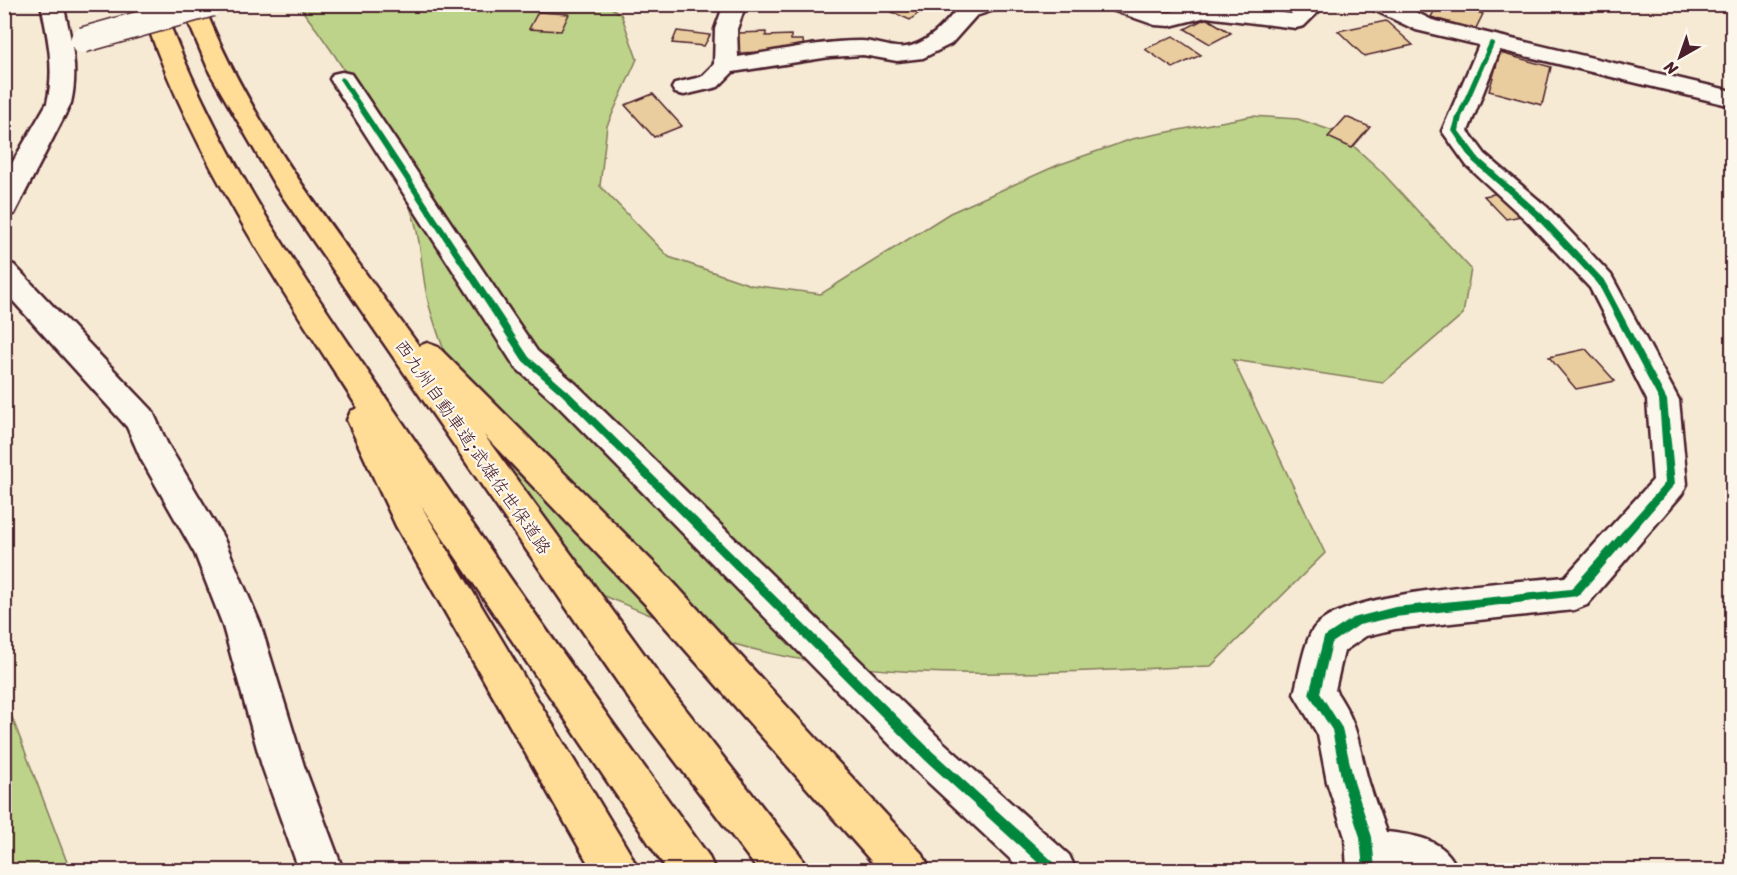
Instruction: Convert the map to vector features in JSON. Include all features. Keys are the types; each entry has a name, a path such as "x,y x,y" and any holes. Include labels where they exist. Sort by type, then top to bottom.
{"highway":[{"path":"151,4 161,38 191,110 240,197 312,312 443,511 693,870"},
{"name":"西九州自動車道;武雄佐世保道路","path":"192,4 200,28 235,95 285,181 494,480 654,702 784,870"},
{"path":"361,287 659,593 908,870"},
{"path":"312,312 408,515 616,870"}],"street":[{"path":"4,207 64,87 72,43 52,4"},
{"path":"72,43 211,4"},
{"path":"726,66 726,29 735,4"},
{"path":"1116,4 1155,18 1170,19 1206,10 1296,21 1316,4"},
{"path":"1380,4 1424,25 1732,98"},
{"path":"684,88 709,82 726,66 830,50 863,48 897,54 915,53 943,39 968,11 988,5"},
{"path":"1435,870 1416,857 1368,861 1366,837 1348,782 1337,728 1314,693 1328,640 1357,621 1395,612 1574,593 1670,484 1663,400 1602,282 1538,215 1476,160 1455,131 1492,42"},
{"path":"342,79 526,359 565,393 929,756 1054,870"},
{"path":"4,272 141,419 153,449 210,548 242,623 284,766 321,870"}],"green space":[{"path":"605,4 621,14 637,59 607,126 600,186 669,257 751,285 821,294 950,213 1058,165 1132,139 1252,116 1298,119 1339,133 1380,170 1471,269 1463,314 1383,383 1233,360 1325,553 1211,666 1029,673 906,671 845,666 785,656 727,642 682,627 549,572 484,444 442,346 428,301 414,219 392,162 350,80 298,5"},
{"path":"4,696 70,870 5,870"}],"building":[{"path":"669,4 720,4 717,11"},
{"path":"884,4 929,5 910,20 892,12 896,9"},
{"path":"1438,4 1452,4 1483,14 1475,30 1431,17"},
{"path":"538,12 569,14 561,31 529,29"},
{"path":"1206,18 1231,33 1210,44 1185,29"},
{"path":"1386,21 1413,45 1364,56 1338,31"},
{"path":"677,31 710,35 704,46 672,43"},
{"path":"766,32 766,36 791,35 791,40 803,40 804,50 738,53 738,33"},
{"path":"1173,36 1201,55 1173,68 1145,49"},
{"path":"1500,53 1551,67 1542,105 1489,91"},
{"path":"653,94 682,126 654,137 625,105"},
{"path":"1346,117 1370,127 1352,148 1328,137"},
{"path":"1504,192 1526,215 1506,219 1484,196"},
{"path":"1586,349 1615,381 1576,389 1549,357"}],"cycle path":[{"path":"1369,870 1366,837 1348,782 1337,728 1314,694 1328,640 1357,621 1395,612 1574,593 1670,484 1663,400 1601,282 1538,215 1476,160 1455,131 1492,42"},
{"path":"342,79 526,359 565,393 929,756 1054,870"}]}
